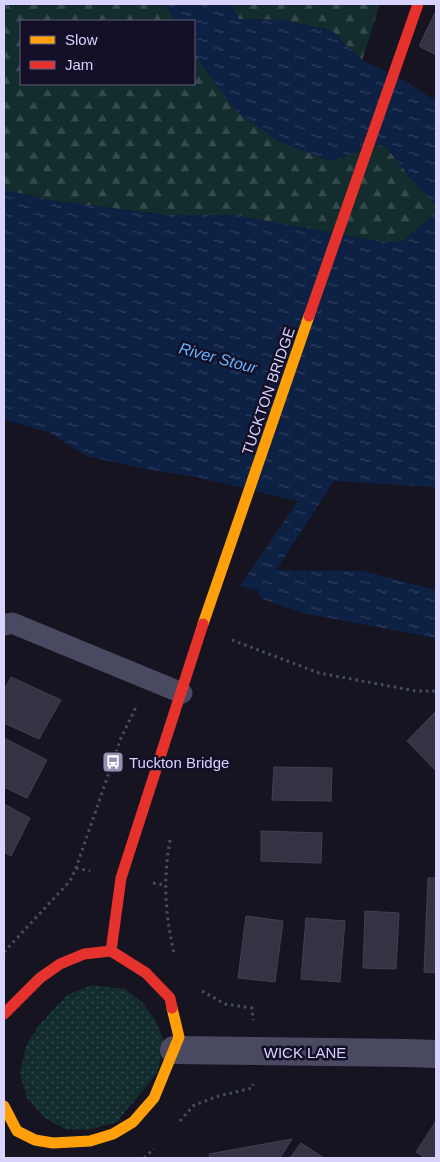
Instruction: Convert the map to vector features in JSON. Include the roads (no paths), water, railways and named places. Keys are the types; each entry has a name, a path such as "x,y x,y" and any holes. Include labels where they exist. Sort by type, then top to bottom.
{"main road":[{"name":"TUCKTON BRIDGE","path":"111,951 120,878 182,693 190,663 418,4"},
{"path":"4,1014 45,973 67,960 83,954 111,951 146,973 170,998 180,1037 154,1098 133,1122 88,1146 35,1140 17,1130 4,1106"}],"street":[{"name":"WICK LANE","path":"174,1050 436,1054"}],"lane":[{"path":"8,624 182,693"}],"water":[{"path":"166,4 230,4 239,19 283,20 331,30 362,60 405,81 436,101 436,206 384,144 330,161 278,141 237,112 195,54 195,20 174,20"},
{"name":"River Stour","path":"4,190 55,201 167,215 233,215 385,242 402,242 436,212 436,487 334,481 276,570 363,571 436,590 436,638 302,613 260,598 258,590 240,586 298,501 196,477 146,469 87,456 48,432 4,420"}],"place":[{"name":"Tuckton Bridge","path":"113,762"}]}
